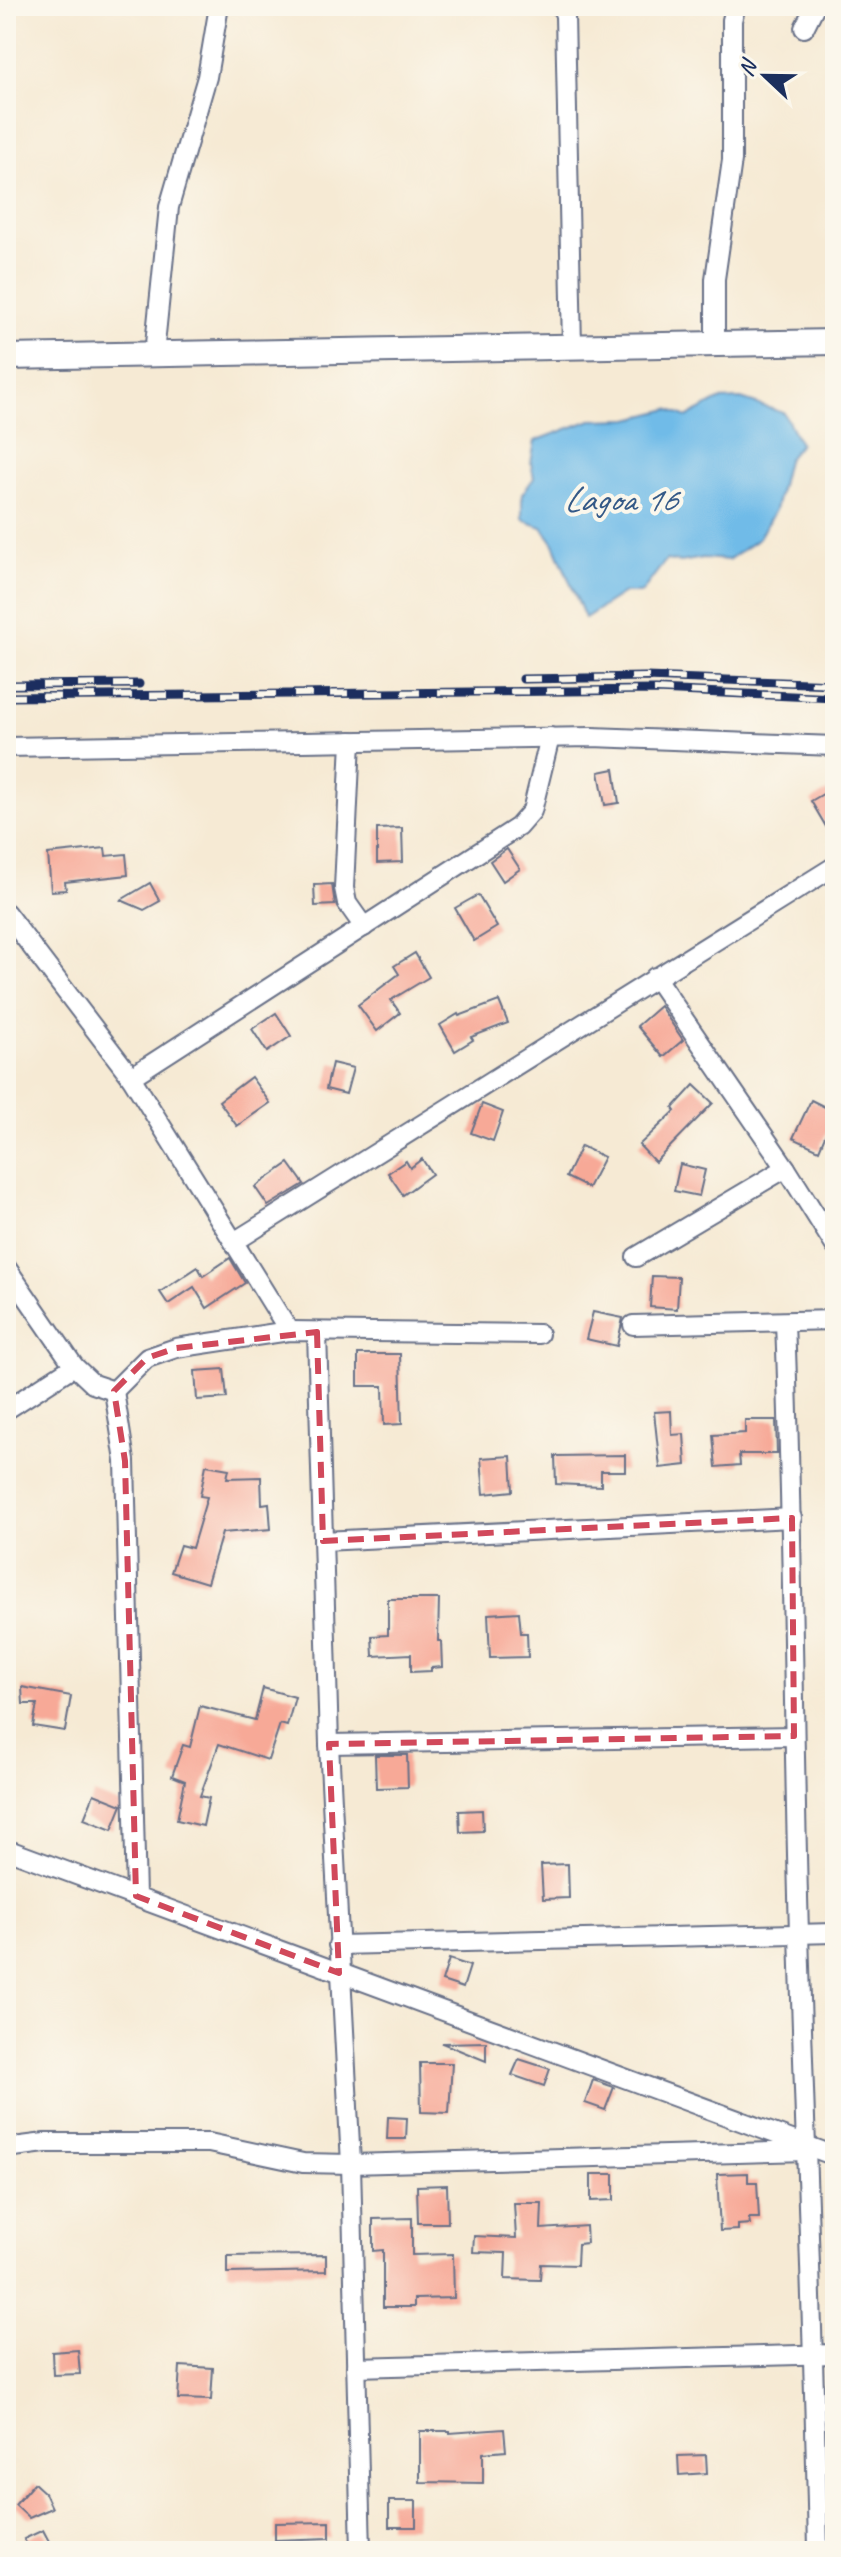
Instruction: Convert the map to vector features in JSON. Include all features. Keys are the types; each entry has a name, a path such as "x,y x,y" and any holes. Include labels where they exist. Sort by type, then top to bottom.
{"street":[{"path":"154,354 169,207 207,77 219,6"},
{"path":"561,6 565,15 572,347"},
{"path":"715,344 715,279 732,160 732,20 736,6"},
{"path":"804,28 815,6"},
{"path":"6,357 835,342"},
{"path":"131,1077 518,827 532,811 550,737"},
{"path":"6,747 550,737 835,746"},
{"path":"351,741 344,888 347,903 364,927"},
{"path":"234,1242 655,977 833,872"},
{"path":"6,913 131,1077 289,1331"},
{"path":"655,977 786,1168 835,1246"},
{"path":"636,1257 786,1168"},
{"path":"6,1267 74,1366 93,1384 114,1391"},
{"path":"633,1325 835,1320"},
{"path":"785,1322 792,1518 799,1933 815,2355 818,2551"},
{"path":"114,1391 147,1358 176,1348 289,1331 539,1334"},
{"path":"317,1332 329,1744 351,2164 361,2551"},
{"path":"6,1410 74,1366"},
{"path":"114,1391 125,1461 136,1896"},
{"path":"323,1541 792,1518"},
{"path":"329,1744 794,1736"},
{"path":"6,1849 592,2065 807,2149 835,2156"},
{"path":"105,1885 133,1860"},
{"path":"338,1945 835,1933"},
{"path":"6,2148 45,2143 209,2143 303,2163 351,2164 807,2149"},
{"path":"356,2367 835,2354"}],"highlighted area":[{"path":"317,1332 323,1541 792,1518 794,1736 329,1744 339,1973 136,1896 125,1461 114,1391 147,1358 176,1348"}],"water":[{"name":"Lagoa 16","path":"741,399 784,413 800,444 787,460 775,510 758,539 728,560 666,560 641,593 624,593 585,618 554,544 542,527 522,520 522,494 534,478 531,463 535,441 591,420 630,419 669,409 687,417 719,400"}],"building":[{"path":"614,769 619,803 605,805 599,772"},
{"path":"835,787 835,842 811,801"},
{"path":"402,828 403,862 377,863 377,829"},
{"path":"105,848 106,856 126,854 128,875 65,882 66,890 51,891 48,854"},
{"path":"507,849 520,869 503,881 490,861"},
{"path":"150,883 160,901 144,910 121,900"},
{"path":"332,884 335,905 315,906 314,885"},
{"path":"478,895 497,927 474,941 455,908"},
{"path":"415,953 429,977 391,1000 400,1013 377,1031 358,1005 399,974 394,966"},
{"path":"499,1001 508,1023 471,1037 473,1040 455,1051 440,1025 458,1014"},
{"path":"660,1006 683,1040 663,1057 637,1026"},
{"path":"276,1013 291,1036 267,1052 252,1029"},
{"path":"332,1063 353,1068 346,1094 326,1089"},
{"path":"251,1077 270,1103 237,1126 219,1101"},
{"path":"694,1085 713,1103 655,1162 639,1145 675,1111 673,1108"},
{"path":"811,1100 835,1112 819,1150 793,1138"},
{"path":"482,1104 503,1112 493,1141 471,1133"},
{"path":"581,1146 604,1157 588,1188 566,1177"},
{"path":"422,1159 432,1174 403,1195 388,1173 406,1161 410,1168"},
{"path":"289,1163 304,1184 268,1206 255,1187"},
{"path":"680,1164 705,1170 699,1196 674,1191"},
{"path":"230,1258 245,1283 207,1308 194,1287 168,1304 160,1292 198,1267 203,1276"},
{"path":"652,1276 679,1277 677,1309 650,1307"},
{"path":"593,1312 623,1318 617,1346 586,1339"},
{"path":"358,1354 400,1354 402,1424 384,1425 383,1386 358,1386"},
{"path":"224,1369 227,1398 197,1400 195,1371"},
{"path":"671,1411 672,1435 684,1434 686,1465 660,1468 654,1412"},
{"path":"745,1420 776,1420 777,1454 739,1454 740,1465 716,1467 713,1435 745,1433"},
{"path":"625,1455 625,1471 601,1471 601,1486 556,1484 555,1456"},
{"path":"511,1456 513,1491 484,1494 481,1458"},
{"path":"206,1465 229,1469 227,1478 261,1477 262,1504 269,1503 271,1529 222,1533 207,1583 171,1572 180,1545 192,1548 207,1497 200,1496"},
{"path":"388,1599 439,1599 438,1641 441,1641 442,1667 411,1672 411,1654 373,1656 372,1636 388,1635"},
{"path":"519,1612 521,1633 527,1633 528,1657 490,1658 488,1614"},
{"path":"22,1687 71,1696 65,1731 33,1726 37,1704 23,1704"},
{"path":"263,1688 295,1697 287,1726 280,1724 268,1760 219,1744 200,1796 209,1798 203,1826 177,1820 185,1781 172,1776 183,1745 190,1747 200,1706 255,1720"},
{"path":"375,1755 407,1755 408,1787 376,1788"},
{"path":"94,1794 122,1805 112,1830 84,1819"},
{"path":"482,1810 483,1831 460,1832 459,1811"},
{"path":"568,1864 569,1898 543,1899 541,1865"},
{"path":"449,1959 470,1966 463,1988 442,1981"},
{"path":"486,2042 486,2061 442,2043 443,2043"},
{"path":"519,2059 550,2069 544,2086 512,2075"},
{"path":"420,2063 452,2063 449,2113 421,2112"},
{"path":"593,2080 614,2087 605,2110 585,2103"},
{"path":"388,2117 407,2118 406,2139 387,2139"},
{"path":"748,2173 748,2182 757,2182 759,2218 749,2218 750,2224 738,2225 738,2230 720,2231 717,2174"},
{"path":"591,2174 614,2174 614,2200 591,2201"},
{"path":"447,2185 448,2223 418,2223 417,2186"},
{"path":"514,2203 542,2203 541,2229 586,2226 587,2243 578,2244 577,2265 541,2264 540,2280 505,2279 506,2253 473,2252 474,2236 516,2238"},
{"path":"412,2218 412,2255 453,2254 454,2298 414,2299 414,2307 383,2307 383,2250 373,2251 373,2219"},
{"path":"326,2255 326,2271 227,2273 227,2256"},
{"path":"78,2350 80,2374 53,2375 52,2352"},
{"path":"180,2366 213,2368 211,2400 178,2399"},
{"path":"504,2429 506,2451 483,2453 483,2483 420,2482 420,2431 450,2433"},
{"path":"706,2455 707,2473 679,2475 678,2456"},
{"path":"34,2483 45,2493 52,2508 29,2518 15,2505"},
{"path":"389,2501 416,2501 416,2527 389,2527"},
{"path":"330,2522 330,2538 275,2540 275,2523"},
{"path":"43,2530 54,2551 30,2551 24,2539"}],"railway":[{"path":"523,679 646,677 835,684"},
{"path":"6,685 139,684"},
{"path":"6,697 656,690 835,698"}]}
